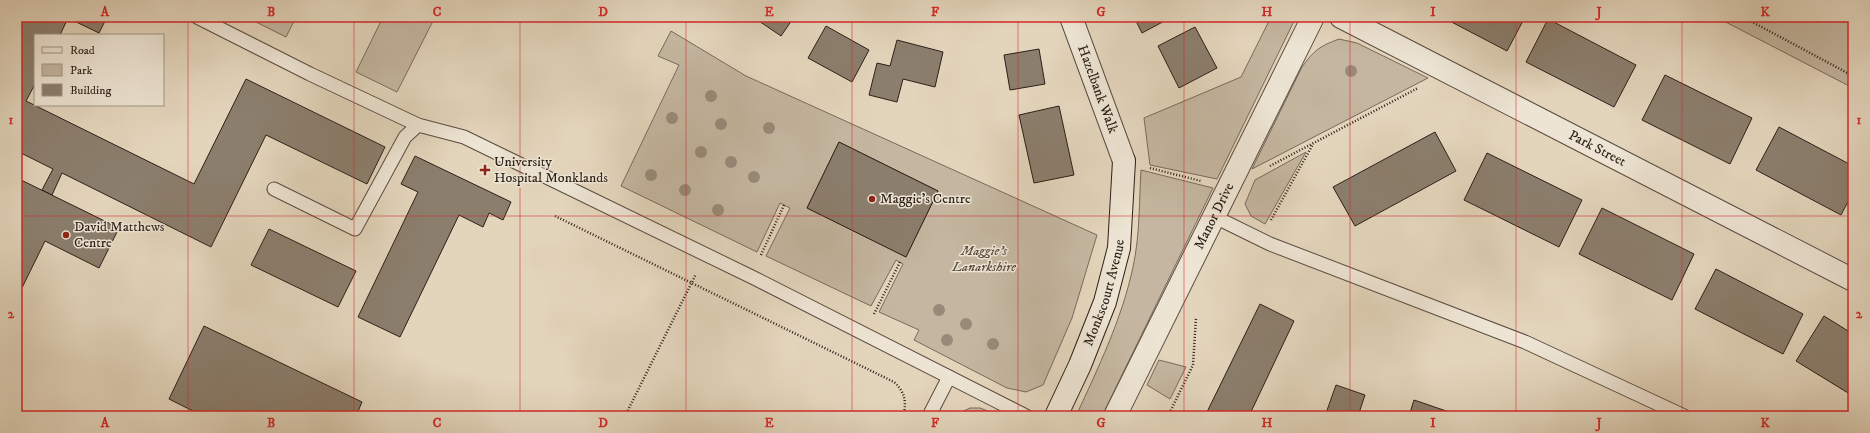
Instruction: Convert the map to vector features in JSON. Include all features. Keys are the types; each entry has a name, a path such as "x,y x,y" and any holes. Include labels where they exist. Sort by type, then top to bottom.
{"street":[{"name":"Hazelbank Walk","path":"1071,17 1124,161"},
{"name":"Manor Drive","path":"1115,416 1313,17"},
{"name":"Park Street","path":"1341,17 1853,280"},
{"name":"Monkscourt Avenue","path":"1056,416 1080,365 1105,302 1119,248 1124,161"}],"lane":[{"path":"197,17 310,74 418,125 464,137 705,255 1026,416"},
{"path":"274,189 355,228 405,137 418,125"},
{"path":"1213,216 1261,239 1525,342 1684,416"},
{"path":"929,416 949,377"}],"path":[{"path":"1743,17 1853,76"},
{"path":"1267,168 1449,72"},
{"path":"1261,239 1313,143"},
{"path":"1124,161 1227,188"},
{"path":"759,258 784,205"},
{"path":"555,216 894,382 900,387 905,399 903,416"},
{"path":"624,416 705,255"},
{"path":"874,315 900,262"},
{"path":"1168,416 1193,365 1196,315"}],"green space":[{"path":"246,17 296,17 286,37"},
{"path":"383,17 435,17 397,92 356,72"},
{"path":"1271,17 1296,17 1217,179 1150,165 1144,118 1241,77"},
{"path":"1716,17 1853,17 1853,88"},
{"name":"Maggie's Lanarkshire","path":"671,31 746,76 1097,235 1072,318 1043,385 1026,392 1007,388 914,340 919,330 879,312 903,264 896,260 871,306 766,256 790,208 780,203 757,252 621,186 679,65 658,56","holes":["839,142 938,191 906,257 807,208"]},
{"path":"1339,39 1357,43 1428,78 1252,169 1302,67 1310,56 1318,49"},
{"path":"1306,152 1265,224 1251,216 1245,204 1255,180"},
{"path":"1141,170 1213,188 1102,416 1076,416 1109,343 1123,305 1133,267 1137,243"},
{"path":"1159,360 1186,367 1170,399 1147,385"},
{"path":"970,408 980,408 993,413 992,416 953,416"}],"building":[{"path":"17,17 107,17 99,33 68,18 60,34 34,34 34,86 26,101 194,184 246,79 385,147 367,184 266,135 211,247 62,173 52,195 42,190 53,169 17,151"},
{"path":"753,17 794,17 781,36"},
{"path":"1134,17 1172,17 1142,33"},
{"path":"1442,17 1525,17 1507,51"},
{"path":"1548,19 1636,65 1614,107 1526,62"},
{"path":"826,26 869,50 852,82 808,58"},
{"path":"1195,27 1217,68 1179,88 1158,46"},
{"path":"897,40 943,52 935,87 903,79 897,102 869,95 877,63 890,66"},
{"path":"1039,49 1045,84 1010,90 1004,55"},
{"path":"1665,75 1752,118 1730,164 1642,120"},
{"path":"1059,106 1074,175 1034,183 1019,115"},
{"path":"1779,127 1853,166 1853,192 1841,215 1756,170"},
{"path":"1435,132 1456,171 1355,226 1333,187"},
{"name":"Maggie's Centre","path":"839,142 938,191 906,257 807,208"},
{"path":"1487,153 1582,200 1559,247 1464,200"},
{"path":"415,156 511,202 503,220 489,213 483,227 459,215 400,337 358,317 418,192 401,184"},
{"name":"David Matthews Centre","path":"17,178 119,228 99,268 45,241 17,298"},
{"path":"1602,208 1694,254 1672,300 1579,254"},
{"path":"269,229 356,271 338,307 251,265"},
{"path":"1716,269 1803,314 1783,354 1695,309"},
{"path":"1260,304 1294,321 1249,416 1205,416"},
{"path":"1824,316 1853,334 1853,396 1796,361"},
{"path":"204,326 362,402 356,416 203,416 169,399"},
{"path":"1336,385 1365,395 1358,416 1325,416"},
{"path":"1414,400 1461,416 1409,416"}],"place":[{"name":"University Hospital Monklands","path":"485,170"},
{"name":"Maggie's Centre","path":"872,199"},
{"name":"David Matthews Centre","path":"66,235"}]}
